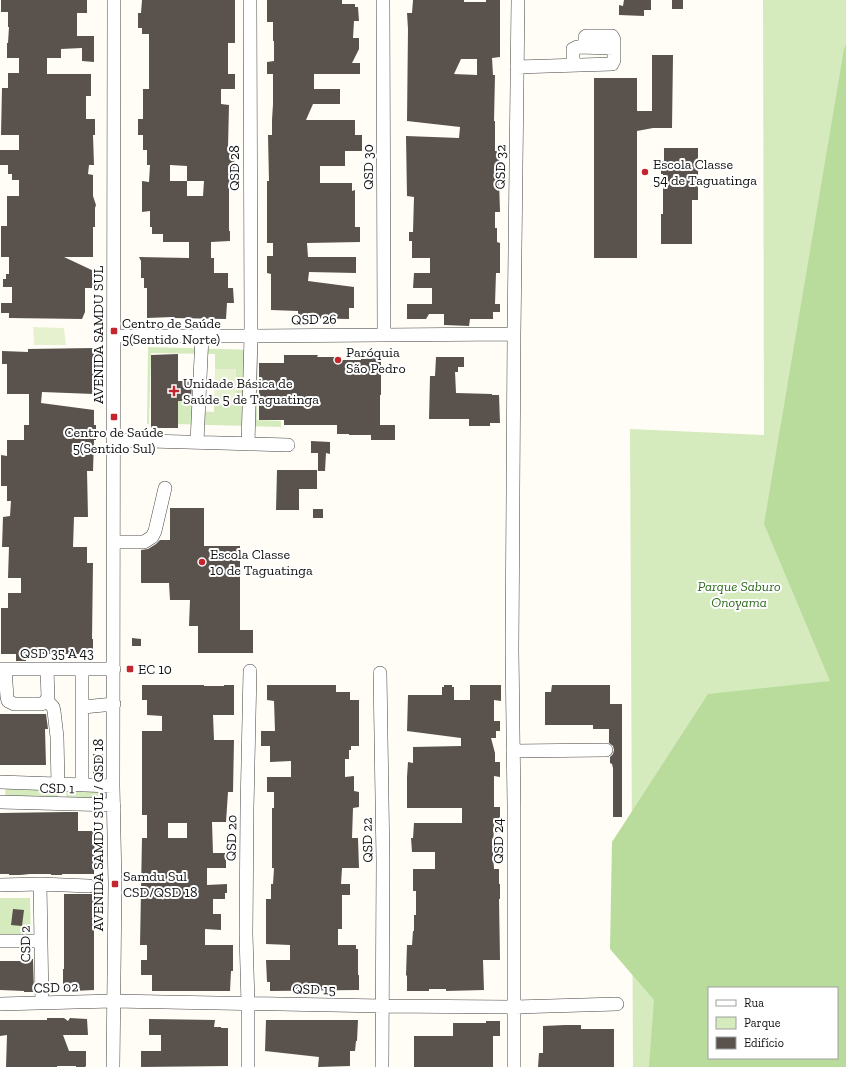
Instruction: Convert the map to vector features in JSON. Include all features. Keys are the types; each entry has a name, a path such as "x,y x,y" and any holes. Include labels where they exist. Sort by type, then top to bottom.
{"street":[{"name":"AVENIDA SAMDU SUL","path":"114,0 114,669"},
{"name":"QSD 28","path":"248,444 251,336 250,0"},
{"name":"QSD 30","path":"383,0 384,334"},
{"name":"QSD 32","path":"513,675 514,334 518,0"},
{"path":"517,67 612,64 614,60 614,48 577,47 573,49 574,65"},
{"name":"QSD 26","path":"114,336 514,334"},
{"path":"197,442 202,336"},
{"path":"114,440 288,445"},
{"path":"114,542 144,542 152,537 156,531 165,488"},
{"path":"3,669 7,697 11,703 41,704 48,698 47,669"},
{"name":"QSD 35 A 43","path":"3,669 114,669"},
{"name":"AVENIDA SAMDU SUL / QSD 18","path":"113,1067 115,884 113,786 114,669"},
{"name":"QSD 20","path":"248,1067 246,926 250,671"},
{"name":"QSD 22","path":"380,673 383,861 382,1067"},
{"name":"QSD 24","path":"513,675 514,1067"},
{"path":"82,677 82,784"},
{"path":"46,700 53,706 54,711 62,804"},
{"path":"83,706 114,704"},
{"path":"514,751 606,750"},
{"path":"0,782 113,786"},
{"name":"CSD 1","path":"0,802 114,805"},
{"path":"0,885 40,884 89,886"},
{"name":"CSD 2","path":"40,884 42,1003"},
{"path":"0,941 41,940"},
{"name":"QSD 15","path":"113,1001 514,1007 617,1004"},
{"name":"CSD 02","path":"0,1004 113,1001"}],"green space":[{"name":"Parque Saburo Onoyama","path":"763,0 846,0 846,1067 633,1067 630,429 764,435"},
{"path":"846,44 846,1067 649,1067 654,1000 610,949 612,842 708,694 830,681 764,524"},
{"path":"33,327 64,328 66,345 34,345"},
{"path":"148,347 258,350 257,420 281,421 281,427 175,424 176,397 194,398 194,411 214,412 214,405 235,405 236,369 215,369 215,354 151,353 149,424 147,424"},
{"path":"215,369 236,369 235,405 214,405"},
{"path":"8,788 55,789 58,795 57,798 6,797 5,792"},
{"path":"67,791 107,792 107,799 67,798"},
{"path":"0,898 30,898 31,939 0,940"}],"building":[{"path":"1,0 87,0 87,13 77,13 77,36 94,36 94,62 82,61 82,48 61,49 61,58 47,58 47,74 91,74 91,96 86,96 86,119 95,119 95,135 93,135 94,165 89,165 88,174 93,175 93,196 96,205 95,227 93,227 93,257 64,257 96,272 96,288 85,288 85,312 82,319 9,318 9,313 1,313 1,303 12,303 12,287 3,287 3,279 6,279 6,274 9,274 9,257 1,257 1,226 7,226 7,196 19,196 19,180 12,180 12,174 8,174 8,165 0,165 0,150 19,150 19,135 1,135 2,88 8,88 8,73 19,73 19,58 7,58 9,27 8,12 1,12"},
{"path":"142,0 235,0 235,43 228,43 228,74 235,74 235,89 221,89 221,104 229,105 228,148 234,151 235,181 229,181 230,241 211,242 211,258 214,258 214,273 228,273 228,288 233,288 234,303 227,303 226,319 173,317 147,318 147,288 144,288 144,278 141,278 141,261 139,257 189,258 189,242 163,242 163,234 152,234 152,227 150,227 150,211 142,212 142,181 149,182 150,165 147,165 147,150 143,150 143,135 138,135 138,119 143,119 143,89 149,89 149,34 142,34 142,28 138,28 138,13 141,13","holes":["170,165 187,166 187,181 170,181","187,181 204,181 203,196 187,196"]},
{"path":"267,0 342,0 342,4 355,4 355,7 358,7 359,21 354,21 353,38 359,38 359,49 352,63 360,63 360,74 314,74 314,89 340,89 340,104 313,104 306,120 355,120 355,135 362,135 362,151 345,151 345,166 320,166 320,183 352,183 352,191 355,190 355,227 360,227 360,242 307,243 308,257 356,257 356,273 309,272 308,281 354,287 354,308 349,308 349,319 298,318 298,311 271,310 271,274 267,273 267,256 273,256 273,243 267,243 267,181 269,181 268,135 272,135 273,74 267,74 267,62 274,61 274,41 273,22 267,22"},
{"path":"413,0 464,0 464,2 486,2 486,0 500,0 500,57 492,58 493,75 495,75 495,151 500,151 499,166 501,166 499,181 500,212 495,212 497,242 500,243 500,273 496,273 495,304 500,304 500,312 493,312 493,319 470,319 469,326 444,325 444,314 429,314 426,319 407,319 407,304 432,304 432,288 413,288 414,273 430,273 430,258 412,258 412,241 409,241 409,232 413,232 414,197 407,196 406,136 459,138 460,127 407,121 407,13 412,13","holes":["461,59 477,59 477,75 454,74"]},
{"path":"624,0 651,0 651,10 644,10 644,16 619,15 619,5 623,6"},
{"path":"672,0 683,0 683,9 672,9"},
{"path":"652,55 673,55 672,128 653,128 637,131 637,258 594,258 594,78 637,78 637,111 652,111"},
{"path":"664,148 698,148 698,200 692,200 692,244 661,244 663,174 661,174 661,161 664,161"},
{"path":"94,348 94,394 42,392 41,403 94,410 96,440 94,440 93,471 87,471 88,517 74,517 73,547 87,547 87,563 93,563 93,654 26,654 26,661 16,661 16,654 1,654 1,608 8,608 8,593 21,593 21,578 8,578 9,547 2,547 3,517 10,516 11,501 7,501 7,486 1,486 1,455 7,456 7,440 24,440 24,425 29,425 29,394 7,394 7,364 2,364 2,351 28,352 28,349"},
{"name":"Unidade Básica de Saúde 5 de Taguatinga","path":"178,354 178,381 192,381 191,401 178,401 178,428 151,428 151,355"},
{"path":"284,355 318,355 317,357 337,357 337,360 380,358 380,425 395,425 395,440 371,440 371,435 337,434 337,425 284,425 284,420 259,420 259,363 284,363"},
{"path":"436,357 464,357 464,367 458,367 458,372 455,372 456,393 499,395 500,423 490,423 490,426 469,426 469,419 429,419 430,376 435,376"},
{"path":"311,441 330,442 330,454 326,453 325,471 318,471 318,453 311,453"},
{"path":"277,470 317,470 317,489 299,489 299,510 276,510"},
{"path":"170,508 204,508 204,546 240,546 240,630 253,630 253,653 198,653 198,626 189,626 190,600 170,600 169,583 141,583 141,550 148,549 160,540 170,540"},
{"path":"313,509 323,509 323,518 313,518"},
{"path":"132,638 141,639 141,646 132,646"},
{"path":"142,685 234,685 234,715 213,715 214,740 234,740 233,792 228,792 226,822 212,822 213,853 226,853 226,868 207,868 207,885 227,884 227,893 225,893 225,899 213,899 213,914 221,914 221,930 205,929 205,945 233,945 233,971 231,971 230,991 152,991 152,975 141,975 141,960 147,960 147,945 140,945 142,838 147,838 147,815 142,815 142,731 162,731 162,716 147,715 147,700 142,700","holes":["168,823 187,823 187,838 168,838"]},
{"path":"267,685 336,685 336,692 350,692 350,700 359,700 359,746 351,746 351,750 349,750 349,759 345,759 345,777 354,776 354,791 359,792 359,807 353,808 352,838 358,838 359,868 342,868 341,884 350,884 350,895 342,895 342,929 338,929 338,945 356,945 356,949 358,949 359,990 270,991 270,982 267,982 266,960 290,960 290,945 266,944 266,899 271,899 271,884 273,884 274,868 272,868 272,808 274,808 274,792 267,792 267,777 291,777 291,761 270,762 270,746 261,746 261,731 275,731 274,701 267,700"},
{"path":"444,685 452,685 452,687 454,687 454,700 470,700 470,685 501,685 501,701 494,700 494,721 500,721 500,731 496,731 496,738 491,738 495,753 495,762 500,762 500,777 494,776 494,807 500,807 500,823 494,822 493,853 494,869 499,869 500,884 500,960 483,960 484,990 446,991 446,989 429,989 429,991 407,991 407,945 412,945 414,915 416,915 416,891 413,891 413,869 435,869 435,852 412,852 411,838 413,838 414,823 462,823 462,808 407,808 408,762 413,763 413,747 461,746 461,738 407,731 408,695 442,695 442,687 444,687"},
{"path":"552,685 610,685 610,704 622,704 622,817 613,817 613,768 612,764 610,763 610,757 614,750 613,746 609,743 609,729 593,729 593,725 545,725 545,692 551,692"},
{"path":"0,714 46,714 48,729 45,729 46,765 0,765"},
{"path":"93,754 103,754 103,776 93,776"},
{"path":"78,812 78,831 95,831 94,874 0,874 0,813"},
{"path":"64,894 94,894 94,990 63,990"},
{"path":"13,909 24,910 22,926 11,925"},
{"path":"24,959 33,959 34,992 0,990 0,961 24,961"},
{"path":"47,1018 64,1018 68,1021 70,1018 87,1019 88,1035 63,1035 69,1051 86,1051 86,1066 6,1067 7,1035 0,1036 0,1020 47,1020"},
{"path":"149,1019 215,1020 214,1027 228,1028 228,1066 141,1067 141,1051 161,1051 161,1035 149,1035"},
{"path":"266,1020 358,1020 357,1041 355,1051 350,1051 350,1066 318,1067 319,1057 265,1051"},
{"path":"486,1021 500,1021 500,1036 493,1036 493,1067 414,1067 414,1036 453,1036 453,1023 486,1023"},
{"path":"581,1025 581,1029 614,1029 614,1067 538,1067 539,1053 543,1053 543,1026"}],"place":[{"name":"Escola Classe 54 de Taguatinga","path":"645,172"},
{"name":"Centro de Saúde 5(Sentido Norte)","path":"114,331"},
{"name":"Paróquia São Pedro","path":"338,360"},
{"name":"Unidade Básica de Saúde 5 de Taguatinga","path":"174,391"},
{"name":"Centro de Saúde 5(Sentido Sul)","path":"114,417"},
{"name":"Escola Classe 10 de Taguatinga","path":"202,562"},
{"name":"EC 10","path":"130,669"},
{"name":"Samdu Sul CSD/QSD 18","path":"115,884"}]}
